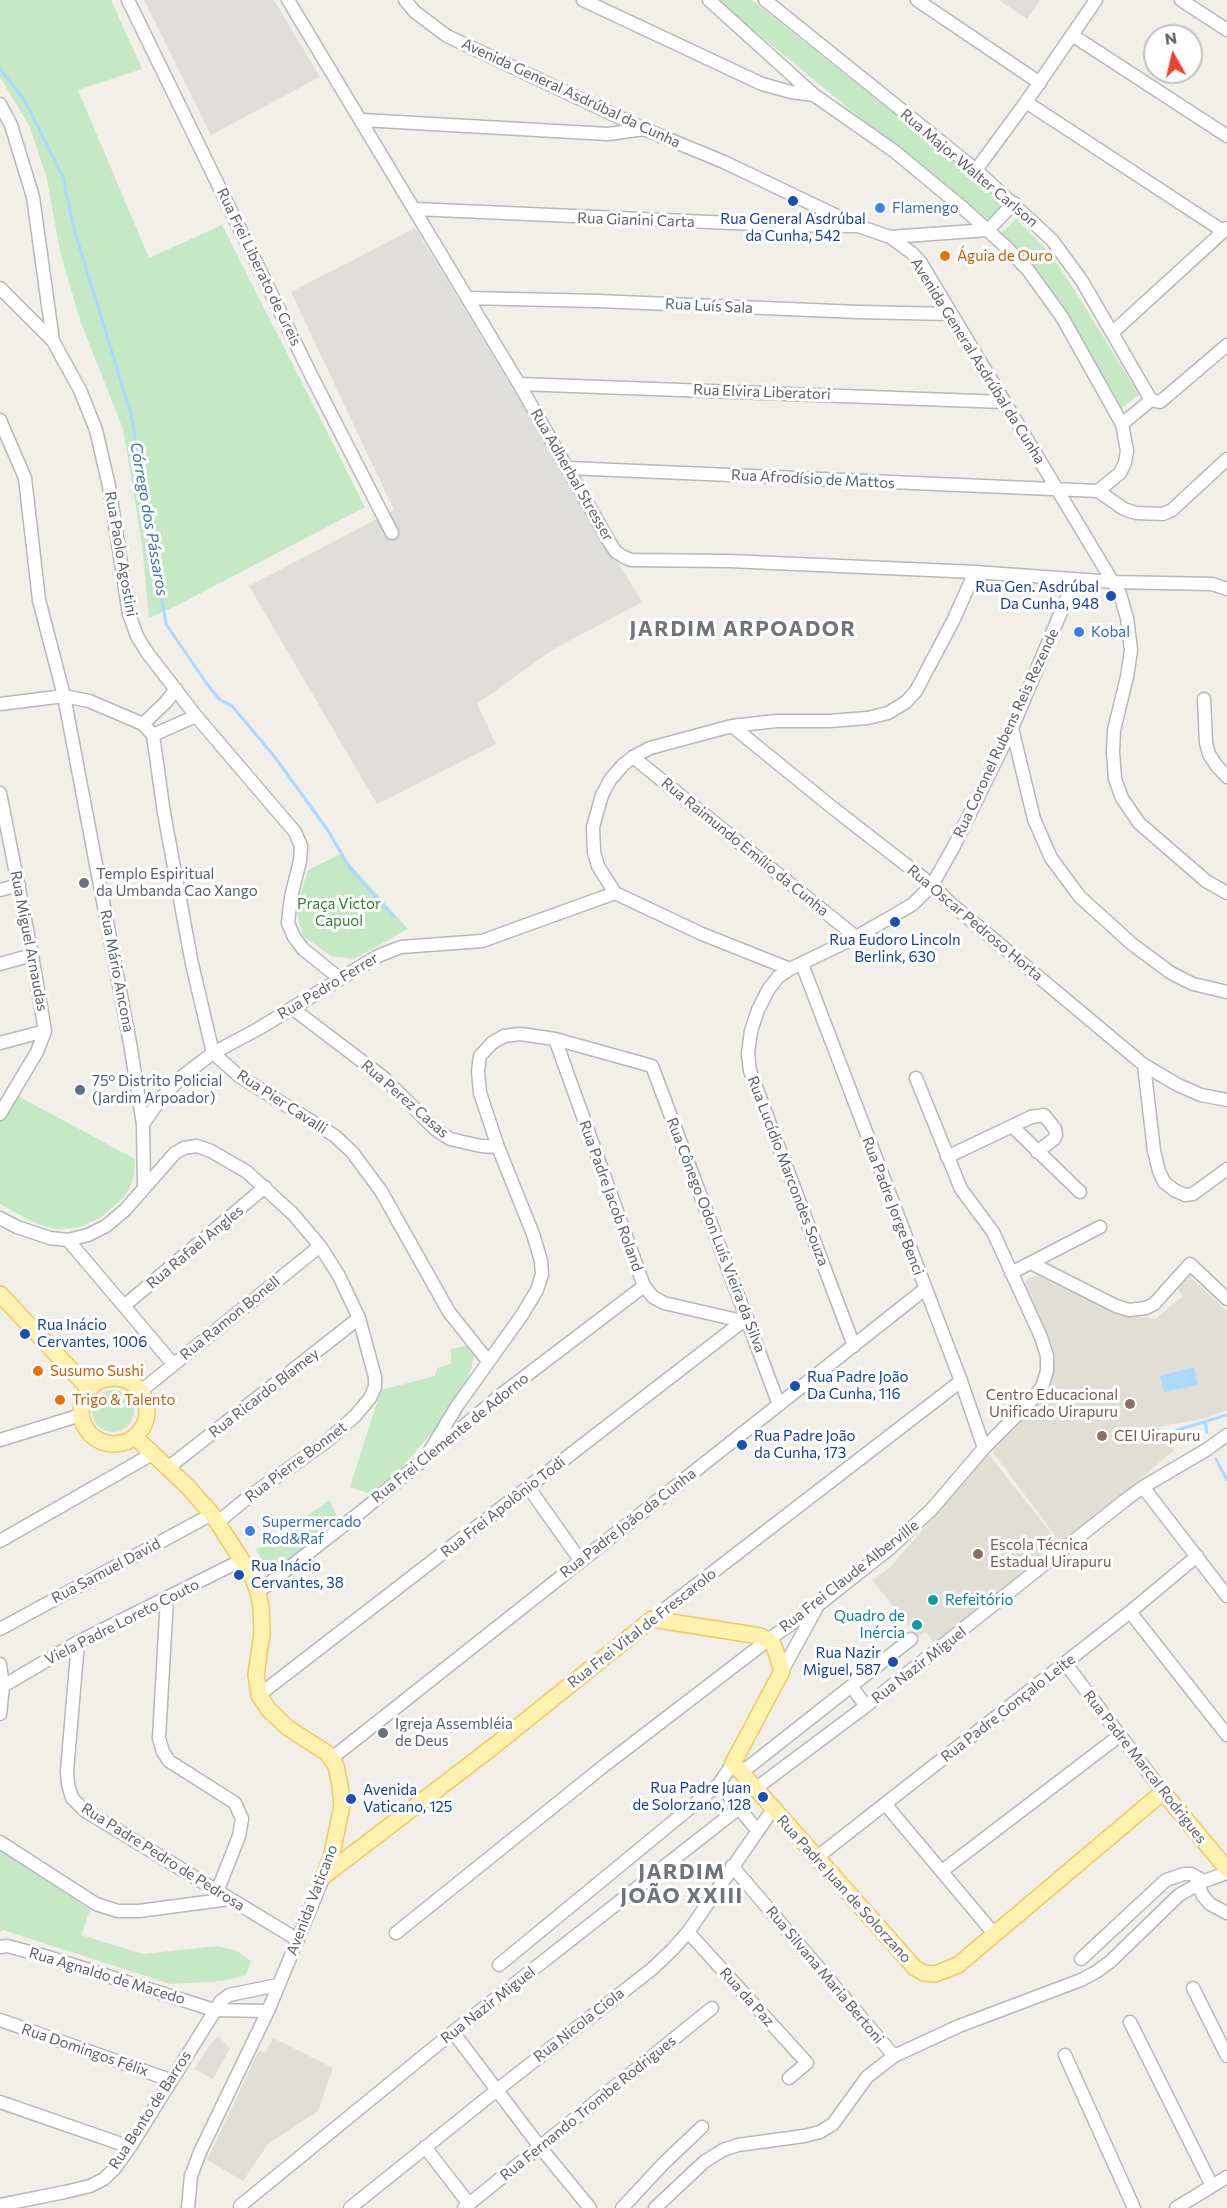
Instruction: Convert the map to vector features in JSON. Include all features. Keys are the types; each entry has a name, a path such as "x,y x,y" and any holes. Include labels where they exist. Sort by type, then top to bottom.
{"main road":[{"path":"0,1294 89,1389"},
{"path":"110,1378 122,1378 133,1383 141,1391 147,1410 142,1429 135,1437 113,1444 92,1435 85,1426 81,1406 89,1389 99,1382 110,1378"},
{"path":"135,1437 169,1467 215,1518 242,1560 258,1592 262,1633 256,1675 258,1695 269,1710 288,1728 332,1758"},
{"path":"652,1619 760,1636 768,1640 778,1654 782,1671 737,1768"},
{"name":"Rua Frei Vital de Frescarolo","path":"324,1876 494,1746 652,1619"},
{"name":"Avenida Vaticano","path":"324,1876 331,1858 342,1806 340,1785 332,1758"},
{"name":"Rua Padre Juan de Solorzano","path":"737,1768 915,1968 924,1973 934,1974 958,1965 1163,1792"},
{"name":"Rua Padre Marcal Rodrigues","path":"1163,1792 1227,1871"}],"street":[{"name":"Rua Frei Liberato de Greis","path":"128,0 312,377 392,533"},
{"name":"Rua Adherbal Stresser","path":"288,0 519,384 616,552 632,560 729,561 975,572 1114,582 1212,584"},
{"name":"Avenida General Asdrúbal da Cunha","path":"405,0 415,12 447,36 644,129 724,162 858,226 890,237 912,253 921,263 1120,594 1127,618 1131,650 1113,741 1115,779 1122,798 1139,823 1206,880 1227,893"},
{"path":"584,0 762,84 791,92 814,95"},
{"path":"709,0 814,95 894,151 988,230 1043,289 1067,325 1122,424 1127,451 1125,463 1120,472 1098,491"},
{"name":"Rua Major Walter Carlson","path":"765,0 976,170 1052,240 1113,332 1151,400"},
{"path":"917,0 1040,83"},
{"path":"976,170 1040,83 1096,0"},
{"path":"1181,0 1227,30"},
{"path":"1072,35 1227,136"},
{"path":"1026,102 1225,230 1113,332"},
{"name":"Rua Paolo Agostini","path":"0,104 11,125 33,197 53,341 80,390 96,430 109,486 129,614 137,636 196,716 295,832 301,846 300,861 291,897 288,923 303,949 339,978"},
{"path":"362,120 608,134 644,129"},
{"path":"890,237 988,230 1014,203"},
{"name":"Rua Gianini Carta","path":"415,209 777,225 858,226"},
{"path":"0,288 53,341"},
{"name":"Rua Luís Sala","path":"467,298 951,314"},
{"path":"1122,424 1151,400 1160,402 1227,345"},
{"name":"Rua Elvira Liberatori","path":"519,384 1004,402"},
{"name":"Rua Mário Ancona","path":"0,420 25,478 39,600 64,696 130,1043 143,1124 144,1188"},
{"path":"1058,490 1098,491 1124,509 1136,513 1163,514 1172,510 1227,459"},
{"name":"Rua Afrodísio de Mattos","path":"568,468 1058,490"},
{"path":"796,966 702,934 615,893 598,866 594,852 593,827 602,795 610,780 633,757 651,748 732,726 776,721 868,718 888,713 906,702 916,692 975,572"},
{"path":"1212,584 1227,577"},
{"name":"Rua Coronel Rubens Reis Rezende","path":"856,937 913,904 932,885 953,848 1012,728 1076,579"},
{"path":"1212,584 1227,589"},
{"path":"143,724 176,689"},
{"path":"0,704 64,696 90,701 143,724 153,735 164,813 190,952 213,1053"},
{"path":"1204,699 1206,743 1209,754 1227,777"},
{"path":"153,735 196,716"},
{"name":"Rua Oscar Pedroso Horta","path":"732,726 932,885 1144,1065 1201,1095 1227,1100"},
{"path":"1012,728 1034,819 1051,858 1080,897 1132,944 1171,973 1193,984 1227,992"},
{"name":"Rua Raimundo Emílio da Cunha","path":"633,757 856,937"},
{"name":"Rua Miguel Arnaudas","path":"0,793 45,1031 33,1062 0,1114"},
{"path":"0,890 19,885"},
{"name":"Rua Pedro Ferrer","path":"143,1124 162,1097 184,1075 213,1053 389,950 401,947 482,941 615,893"},
{"name":"Rua Lucídio Marcondes Souza","path":"854,1346 750,1071 748,1053 751,1031 758,1010 768,990 778,977 856,937"},
{"path":"0,964 32,955"},
{"name":"Rua Padre Jorge Benci","path":"796,966 925,1289 984,1448"},
{"name":"Rua Perez Casas","path":"292,1008 384,1078 435,1129 450,1139 473,1145 498,1147"},
{"path":"0,1043 45,1031"},
{"path":"428,1454 457,1406 522,1315 537,1290 542,1274 541,1261 533,1234 498,1147 480,1093 478,1071 480,1056 492,1043 504,1036 520,1034 555,1039"},
{"name":"Rua Cônego Odon Luís Vieira da Silva","path":"555,1039 652,1066 779,1405"},
{"name":"Rua Padre Jacob Roland","path":"555,1039 644,1286 664,1303 745,1319"},
{"name":"Rua Pier Cavalli","path":"213,1053 239,1076 335,1136 352,1152 381,1191 449,1312 488,1361"},
{"path":"1144,1065 1154,1151 1164,1182 1185,1195 1193,1194 1227,1169"},
{"name":"Rua Frei Claude Alberville","path":"396,1933 596,1773 768,1640 818,1605 910,1530 931,1510 984,1448 1030,1402 1041,1387 1047,1371 1047,1356 1041,1337 993,1232 961,1190 916,1078"},
{"path":"947,1157 1037,1115 1044,1115 1055,1129 1056,1135 1037,1152"},
{"path":"1012,1126 1080,1192"},
{"name":"Rua Pierre Bonnet","path":"144,1188 175,1153 184,1148 197,1146 211,1151 247,1172 294,1214 320,1246 339,1276 359,1318 375,1377 375,1387 370,1398 355,1416 327,1441 246,1499 215,1518"},
{"name":"Rua Rafael Angles","path":"124,1306 265,1187"},
{"path":"0,1218 17,1227 50,1238 68,1240 88,1235 106,1226 125,1210 144,1188"},
{"path":"1011,1273 1100,1227"},
{"path":"68,1240 173,1364"},
{"name":"Rua Ramon Bonell","path":"141,1391 320,1246"},
{"path":"1031,1263 1116,1306 1129,1310 1146,1308 1154,1304 1190,1264 1227,1299"},
{"name":"Rua Frei Clemente de Adorno","path":"258,1592 362,1511 502,1394 644,1286"},
{"name":"Rua Padre João da Cunha","path":"332,1758 925,1289"},
{"name":"Rua Ricardo Blamey","path":"169,1467 359,1318"},
{"name":"Rua Frei Apolônio Todi","path":"258,1695 745,1319"},
{"name":"Rua Frei Vital de Frescarolo","path":"652,1619 961,1382"},
{"path":"0,1440 81,1415"},
{"name":"Rua Nazir Miguel","path":"755,1789 866,1706 1143,1487 1227,1435"},
{"path":"0,1541 154,1453"},
{"path":"1143,1487 1226,1595"},
{"path":"529,1488 580,1560"},
{"name":"Rua Samuel David","path":"0,1629 215,1518"},
{"name":"Rua Padre Gonçalo Leite","path":"816,1858 1065,1664 1197,1556"},
{"name":"Viela Padre Loreto Couto","path":"1,1674 78,1642 242,1560"},
{"path":"167,1598 159,1719 159,1738 163,1752 169,1761 235,1803 242,1818 239,1836 217,1892"},
{"path":"782,1671 818,1605"},
{"path":"1130,1612 1227,1735"},
{"name":"Rua Nazir Miguel","path":"499,1965 737,1768 851,1686 911,1639"},
{"name":"Rua Padre Pedro de Pedrosa","path":"78,1642 67,1771 72,1798 84,1810 298,1940"},
{"name":"Rua Padre Marcal Rodrigues","path":"1065,1664 1163,1792"},
{"path":"0,1714 1,1674"},
{"path":"851,1686 866,1706"},
{"path":"942,1871 1119,1736"},
{"path":"719,1784 758,1830"},
{"path":"886,1804 995,1935"},
{"name":"Rua Nazir Miguel","path":"240,2206 453,2032 739,1808"},
{"name":"Rua Nicola Ciola","path":"350,2208 496,2090 652,1969 688,1932 773,1809"},
{"path":"0,1842 96,1904 118,1911 139,1911 228,1899"},
{"name":"Rua Silvana Maria Bertoni","path":"732,1866 894,2056"},
{"path":"655,2208 704,2162 723,2150 738,2145 804,2136 820,2132 833,2124 867,2077 894,2056 959,2026 1081,1980 1096,1972 1112,1961 1169,1903 1201,1883 1227,1871"},
{"path":"1081,1959 1166,1880 1184,1874 1191,1874 1201,1883 1203,1896 1210,1904 1227,1913"},
{"name":"Avenida Vaticano","path":"188,2208 192,2176 200,2152 268,2011 324,1876"},
{"name":"Rua da Paz","path":"688,1932 807,2063 789,2078"},
{"name":"Rua Agnaldo de Macedo","path":"0,1947 7,1946 45,1956 214,2010"},
{"name":"Rua Bento de Barros","path":"0,2205 90,2186 104,2179 115,2168 130,2146 221,2001 229,1995 278,1985"},
{"path":"1193,1988 1227,2056"},
{"name":"Rua Fernando Trombe Rodrigues","path":"467,2206 712,2008"},
{"path":"214,2010 268,2011"},
{"name":"Rua Domingos Félix","path":"0,2020 170,2080"},
{"path":"1130,2022 1212,2187"},
{"path":"453,2032 540,2147 590,2208"},
{"path":"1065,2055 1134,2208"},
{"path":"0,2102 130,2146"},
{"path":"622,2208 702,2127"},
{"path":"424,2147 467,2206"},
{"path":"1176,2208 1227,2177"}],"shaded area":[{"path":"144,0 274,0 320,77 211,135"},
{"path":"999,0 1040,0 1027,19"},
{"path":"415,228 642,602 552,650 477,704 496,744 377,804 249,586 394,510 291,292"},
{"name":"Centro Educacional Unificado Uirapuru","path":"1184,1271 1227,1311 1227,1410 1207,1418 1158,1427 1174,1450 1063,1546 992,1451 1052,1382 1051,1360 1047,1345 1025,1283 1028,1278 1039,1275 1127,1315 1155,1319 1183,1296 1173,1283"},
{"name":"Escola Técnica Estadual Uirapuru","path":"986,1451 1063,1548 937,1647 926,1632 918,1637 872,1580 889,1568 938,1513"},
{"path":"218,2036 230,2048 213,2079 194,2069"},
{"path":"273,2038 333,2068 318,2111 268,2144 243,2181 207,2160 259,2050 266,2053"}],"green space":[{"path":"0,0 111,0 142,69 78,90 149,258 222,225 365,507 149,618 142,544 123,429 80,320 60,251 47,179 30,127 0,77"},
{"path":"717,0 752,0 965,170 1002,206 998,216 983,219"},
{"path":"1016,219 1045,248 1070,283 1139,395 1118,411 1044,280 998,236"},
{"name":"Praça Victor Capuol","path":"341,854 408,929 354,959 331,956 303,936 296,909 308,870"},
{"path":"16,1095 135,1159 130,1188 121,1200 100,1218 77,1228 55,1229 35,1223 0,1204 0,1121"},
{"path":"470,1345 474,1356 471,1369 465,1385 446,1416 391,1480 371,1494 350,1487 381,1390 435,1376 437,1368 451,1364 451,1349"},
{"path":"113,1390 121,1391 128,1396 133,1403 133,1419 128,1426 121,1431 113,1432 105,1431 98,1426 93,1419 92,1411 93,1403 98,1396 105,1391"},
{"path":"330,1500 339,1521 271,1573 256,1550"},
{"path":"0,1849 90,1910 81,1935 143,1954 217,1946 237,1951 251,1961 246,1975 222,1981 171,1984 3,1930 0,1932"}],"water":[{"path":"1194,1367 1198,1385 1164,1392 1160,1376"}],"waterway":[{"name":"Córrego dos Pássaros","path":"0,69 25,101 63,177 74,229 131,414 166,624 219,699 232,706 274,756 327,829 350,868 394,917"},
{"path":"1177,1430 1227,1415"},
{"path":"1205,1422 1207,1432"},
{"path":"1216,1459 1227,1480"}],"place":[{"name":"Rua General Asdrúbal da Cunha, 542","path":"793,201"},
{"name":"Flamengo","path":"880,208"},
{"name":"Águia de Ouro","path":"945,256"},
{"name":"Rua Gen. Asdrúbal Da Cunha, 948","path":"1111,596"},
{"name":"Kobal","path":"1079,632"},
{"name":"Templo Espiritual da Umbanda Cao Xango","path":"84,883"},
{"name":"Rua Eudoro Lincoln Berlink, 630","path":"895,922"},
{"name":"75º Distrito Policial (Jardim Arpoador)","path":"80,1090"},
{"name":"Rua Inácio Cervantes, 1006","path":"25,1334"},
{"name":"Susumo Sushi","path":"38,1371"},
{"name":"Rua Padre João Da Cunha, 116","path":"795,1386"},
{"name":"Trigo & Talento","path":"60,1400"},
{"name":"Centro Educacional Unificado Uirapuru","path":"1130,1404"},
{"name":"CEI Uirapuru","path":"1102,1436"},
{"name":"Rua Padre João da Cunha, 173","path":"742,1445"},
{"name":"Supermercado Rod&Raf","path":"250,1531"},
{"name":"Escola Técnica Estadual Uirapuru","path":"978,1554"},
{"name":"Rua Inácio Cervantes, 38","path":"239,1575"},
{"name":"Refeitório","path":"933,1600"},
{"name":"Quadro de Inércia","path":"917,1625"},
{"name":"Rua Nazir Miguel, 587","path":"893,1662"},
{"name":"Igreja Assembléia de Deus","path":"383,1733"},
{"name":"Rua Padre Juan de Solorzano, 128","path":"763,1797"},
{"name":"Avenida Vaticano, 125","path":"351,1799"}],"district":[{"name":"JARDIM ARPOADOR","path":"743,629"},
{"name":"JARDIM JOÃO XXIII","path":"682,1884"}]}
